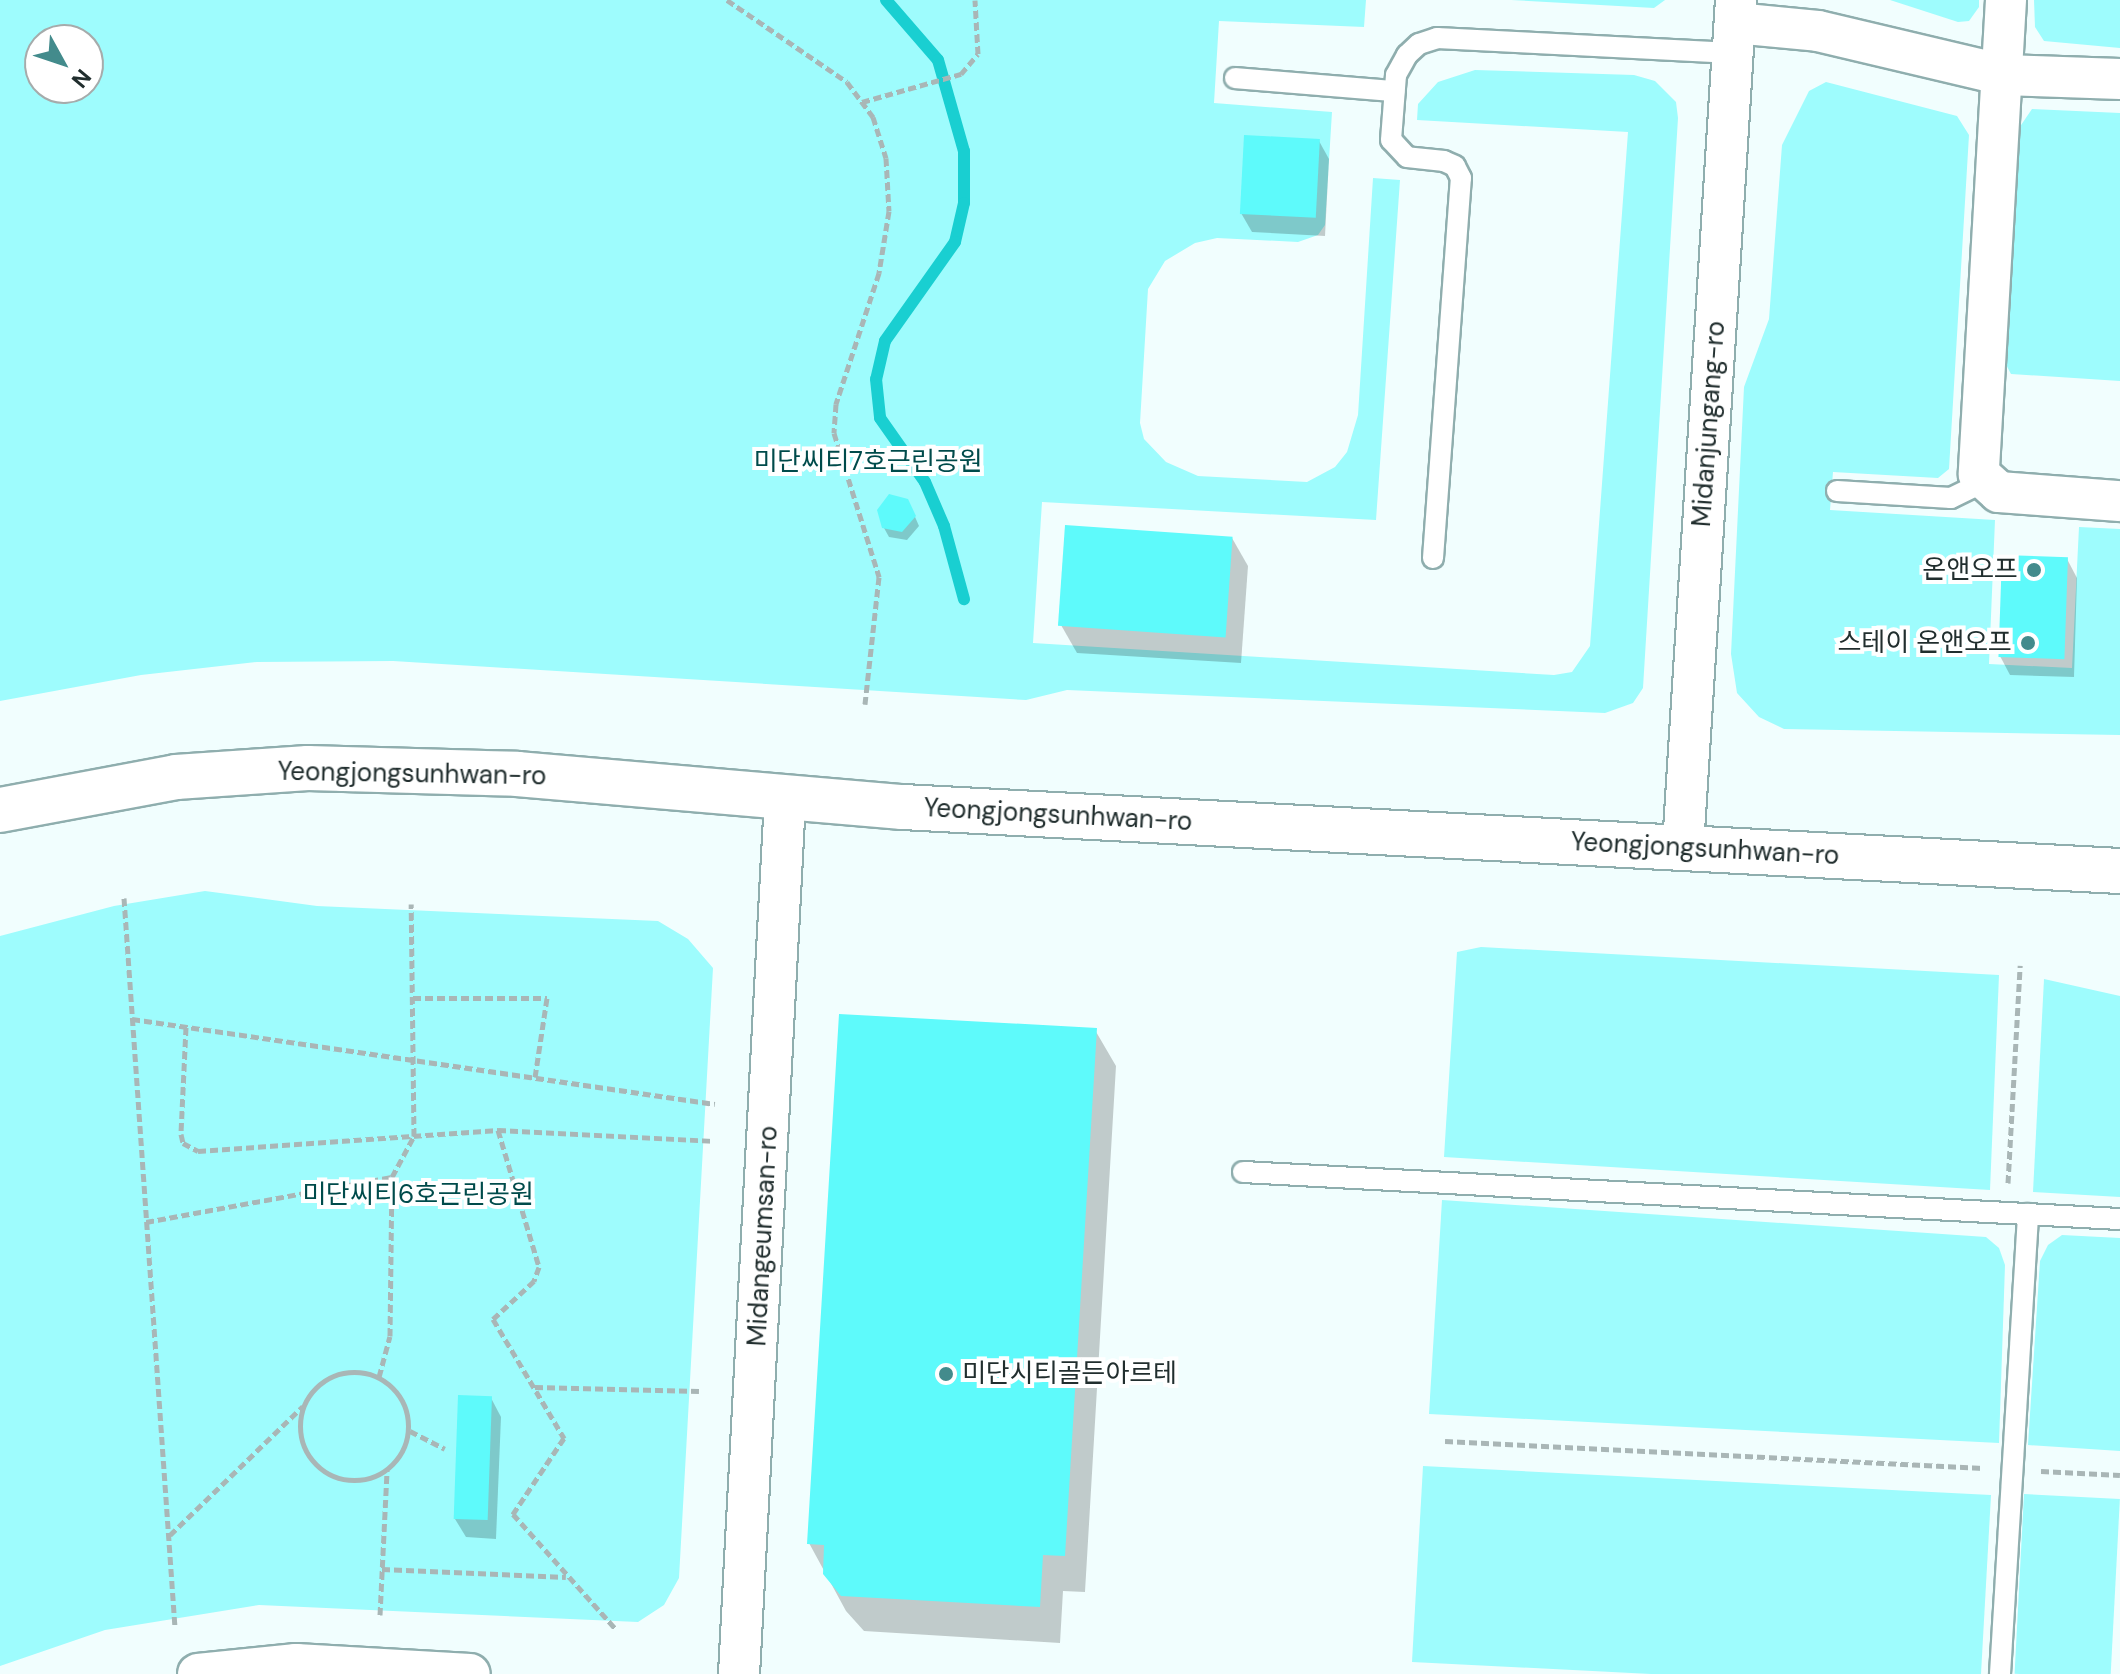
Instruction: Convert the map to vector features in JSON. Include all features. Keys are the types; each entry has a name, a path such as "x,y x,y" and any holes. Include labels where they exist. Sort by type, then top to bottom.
{"main road":[{"name":"Yeongjongsunhwan-ro","path":"0,810 176,777 308,768 517,774 785,798 2120,871"}],"street":[{"path":"2006,0 2004,75 1994,157 1981,433 1984,482 2008,493 2120,501"},
{"path":"1734,25 1818,31 2004,75 2120,79"},
{"name":"Midanjungang-ro","path":"1683,847 1734,25"},
{"name":"Midangeumsan-ro","path":"739,1674 785,798"},
{"path":"198,1674 296,1664 470,1674"}],"lane":[{"path":"1433,558 1461,178 1444,161 1407,157 1397,150 1389,125 1394,91 1407,55 1419,44 1437,38 1734,25"},
{"path":"1235,78 1394,91"},
{"path":"1837,491 1951,498 1984,482"},
{"path":"1243,1172 2120,1219"},
{"path":"2000,1674 2028,1214"}],"path":[{"path":"727,0 847,82 862,102 886,158 889,211 879,273 836,404 834,433 879,577 865,704"},
{"path":"738,9 743,0"},
{"path":"862,102 961,74 978,54 975,0"},
{"path":"124,898 175,1627"},
{"path":"379,1377 390,1336 392,1177 414,1136 411,904"},
{"path":"2006,1213 2020,965"},
{"path":"413,998 547,998 535,1077"},
{"path":"132,1019 715,1104"},
{"path":"186,1027 181,1134 189,1149 498,1130 713,1141"},
{"path":"498,1130 539,1267 534,1281 493,1319 564,1438 513,1514 615,1628"},
{"path":"146,1222 392,1177"},
{"path":"169,1537 304,1405 318,1385 337,1374 358,1371 379,1377 396,1390 407,1409 410,1431 403,1451 387,1470 366,1480 342,1480 321,1470 305,1452 299,1429 304,1405"},
{"path":"534,1387 699,1391"},
{"path":"410,1431 445,1449"},
{"path":"1445,1441 2120,1475"},
{"path":"380,1615 387,1470"},
{"path":"382,1569 567,1577"}],"green space":[{"name":"미단씨티7호근린공원","path":"0,0 1366,0 1364,27 1219,21 1214,103 1332,112 1325,225 1318,235 1298,242 1217,238 1195,243 1165,261 1148,289 1140,423 1144,439 1166,462 1198,476 1307,482 1335,467 1347,452 1358,415 1373,178 1400,180 1376,520 1042,502 1033,643 1554,675 1572,672 1590,646 1628,132 1417,120 1418,104 1438,82 1475,70 1634,75 1655,81 1676,102 1678,118 1643,688 1633,703 1605,713 1067,690 1026,700 393,661 257,662 141,675 0,701"},
{"path":"1511,0 1665,0 1654,8"},
{"path":"1890,0 1979,0 1979,7 1969,21 1958,22"},
{"path":"2034,0 2120,0 2120,48 2044,41 2035,27"},
{"path":"1826,82 1957,116 1969,135 1949,469 1938,478 1833,472 1830,510 1995,520 1989,664 2072,668 2079,527 2120,529 2120,735 1784,729 1759,717 1737,693 1731,654 1744,387 1769,319 1782,145 1809,91"},
{"path":"2032,109 2120,113 2120,381 2011,374 2003,359 2019,128"},
{"name":"미단씨티6호근린공원","path":"205,891 317,906 658,921 688,939 713,968 679,1578 664,1605 638,1622 259,1605 105,1630 0,1666 0,936 114,906"},
{"path":"1481,947 1999,975 1990,1190 1444,1157 1457,952"},
{"path":"2044,979 2120,996 2120,1197 2033,1192"},
{"path":"1442,1200 1986,1237 1999,1248 2005,1265 1999,1443 1429,1414"},
{"path":"2062,1235 2120,1238 2120,1451 2028,1445 2040,1261 2048,1245"},
{"path":"1423,1466 1991,1495 1981,1674 1651,1674 1412,1662"},
{"path":"2024,1494 2120,1499 2111,1674 2015,1674"}],"building":[{"path":"1244,135 1320,139 1316,218 1240,214"},
{"path":"889,494 908,499 916,516 902,532 882,528 877,510"},
{"path":"1065,525 1233,537 1226,637 1058,626"},
{"path":"2002,555 2068,557 2064,659 1998,657"},
{"name":"미단시티골든아르테","path":"839,1014 1097,1028 1065,1556 1043,1555 1040,1607 841,1596 823,1574 824,1545 807,1544"},
{"path":"458,1395 492,1396 488,1520 454,1519"}],"waterway":[{"path":"886,0 938,60 964,151 964,203 955,242 885,341 876,379 880,418 925,482 944,526 964,599"}],"place":[{"name":"온앤오프","path":"2034,570"},
{"name":"스테이 온앤오프","path":"2028,643"},
{"name":"미단시티골든아르테","path":"946,1374"}]}
